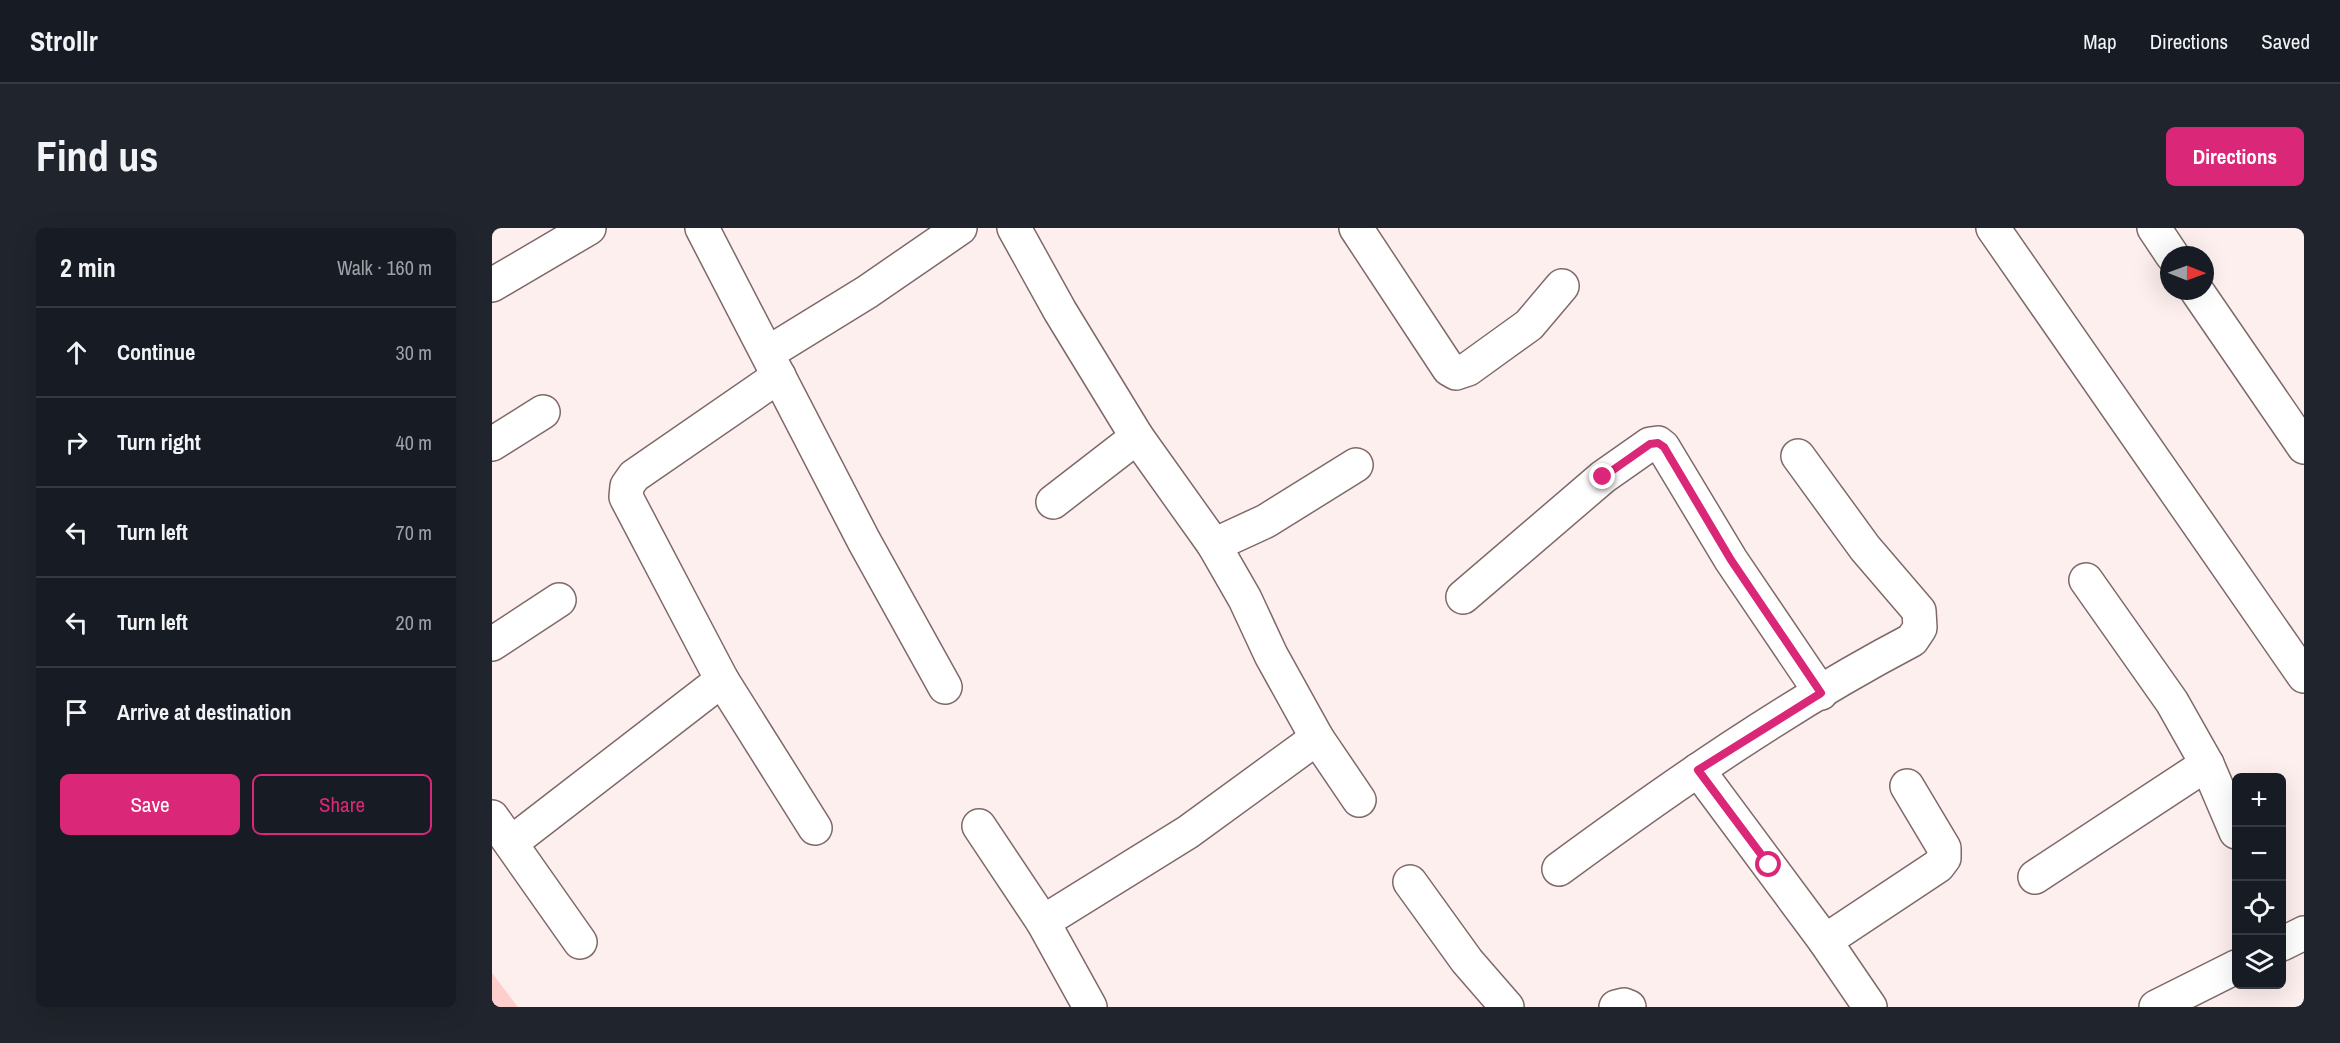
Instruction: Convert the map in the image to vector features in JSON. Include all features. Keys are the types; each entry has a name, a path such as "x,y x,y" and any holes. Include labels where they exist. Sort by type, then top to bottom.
{"street":[{"path":"492,285 588,228"},
{"path":"702,228 864,541 945,687"},
{"path":"815,828 722,680 626,497 627,486 634,476 867,292 960,228"},
{"path":"1014,228 1060,311 1137,437 1214,545 1245,599 1271,656 1317,738 1359,800"},
{"path":"1356,228 1449,369 1456,373 1468,369 1529,325 1562,286"},
{"path":"1993,228 2304,676"},
{"path":"2154,228 2166,246"},
{"path":"2203,300 2304,447"},
{"path":"492,444 543,412"},
{"path":"1053,502 1137,437"},
{"path":"1463,597 1603,477 1650,444 1658,443 1664,447 1731,560 1821,693"},
{"path":"1559,869 1698,770 1821,693 1912,640 1920,628 1919,611 1864,548 1798,456"},
{"path":"1214,545 1266,521 1356,465"},
{"path":"2086,580 2172,702 2206,764 2234,827"},
{"path":"492,644 560,600"},
{"path":"512,843 722,680"},
{"path":"1043,922 1188,832 1317,738"},
{"path":"2035,877 2206,764"},
{"path":"1698,770 1825,941 1870,1007"},
{"path":"1825,941 1938,866 1944,858 1944,848 1907,786"},
{"path":"492,817 580,942"},
{"path":"979,826 1043,922 1090,1007"},
{"path":"1410,882 1467,962 1507,1007"},
{"path":"2156,1007 2232,969"},
{"path":"1616,1007 1624,1005 1629,1007"}],"shaded area":[{"path":"492,973 518,1007 492,1007"}],"route":[{"path":"1603,477 1650,444 1658,443 1664,447 1731,560 1821,693 1698,770 1769,865"}]}
